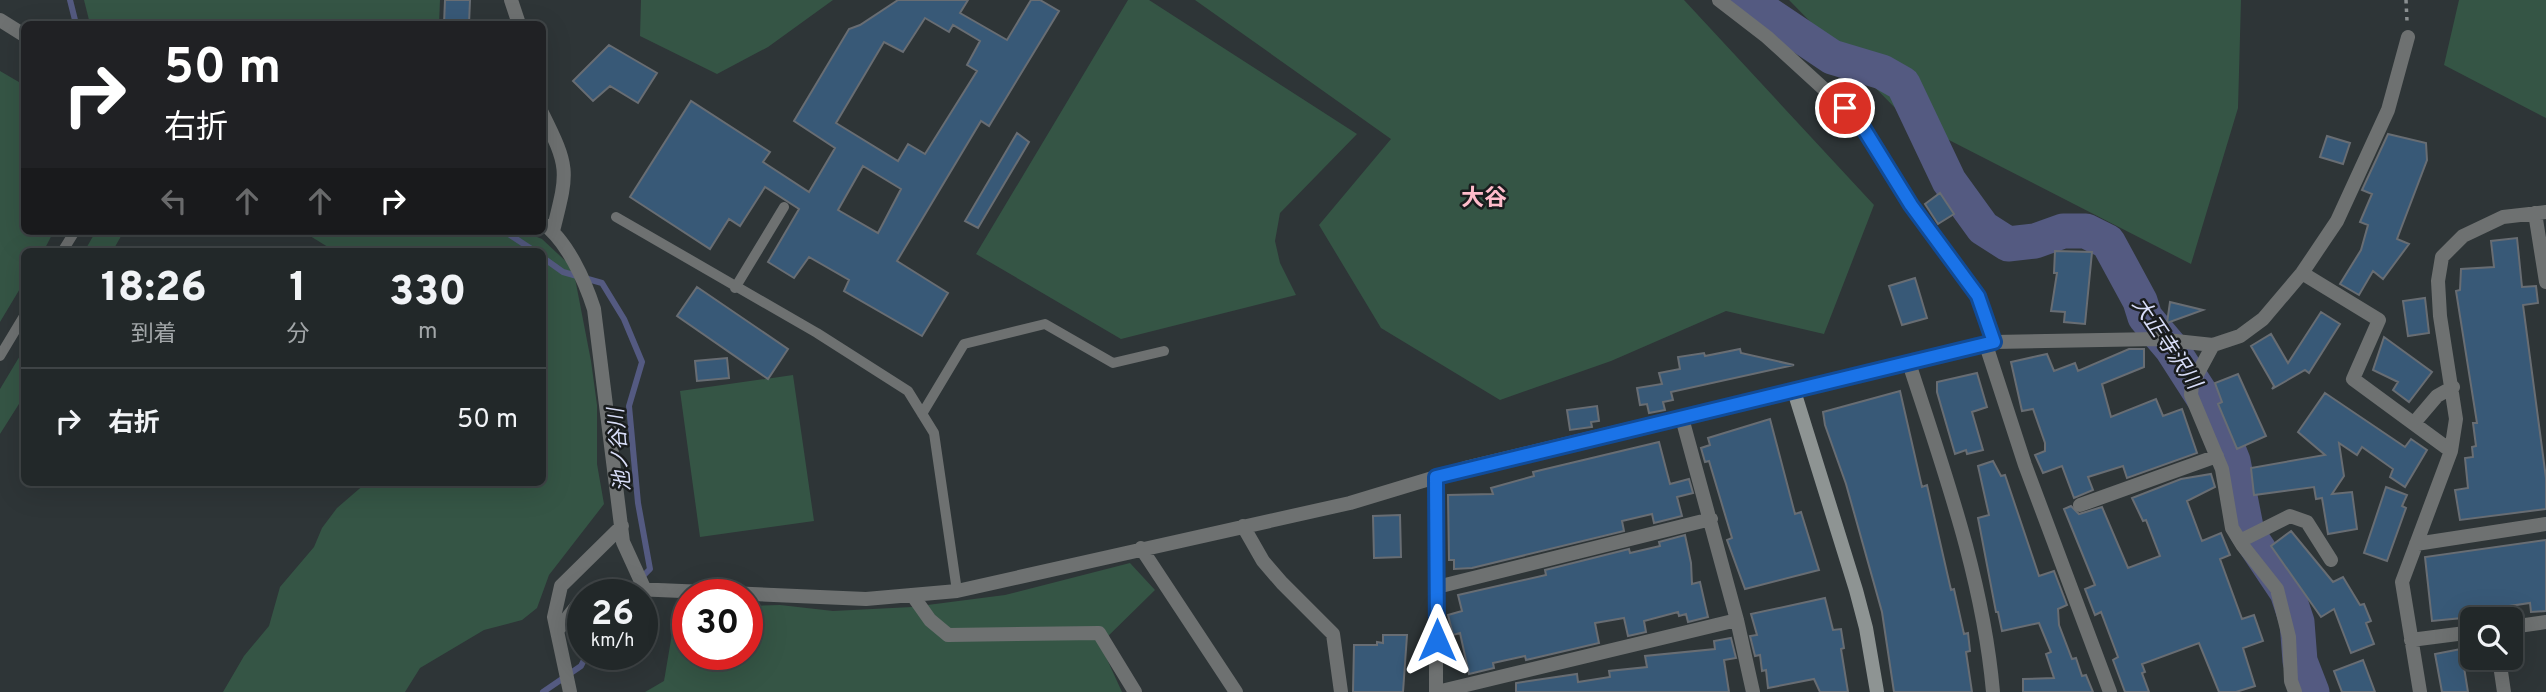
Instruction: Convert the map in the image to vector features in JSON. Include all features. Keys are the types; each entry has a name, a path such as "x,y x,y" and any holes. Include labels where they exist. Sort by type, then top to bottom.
{"street":[{"path":"511,0 518,21"},
{"path":"1719,0 1767,37 1859,121 1911,205 1978,296 2025,465 2110,692"},
{"path":"0,20 21,33"},
{"path":"658,589 866,598 957,591 1391,492 1436,477 1990,343 2157,339 2213,345 2252,329 2302,273 2337,221 2372,149 2399,78 2408,37"},
{"path":"546,121 564,157 566,176 548,227 587,289 594,309 622,526 631,565 639,579"},
{"path":"2420,692 2402,582 2451,451 2456,419 2440,316 2438,281 2442,257 2463,236 2503,217 2540,213 2546,282"},
{"path":"2302,273 2379,320 2353,379 2451,451"},
{"path":"2213,345 2196,378 2191,396 2217,456 2228,492 2232,528 2245,538 2277,589 2289,637 2291,681 2295,692"},
{"path":"1909,363 1974,575 1983,612 1993,692"},
{"path":"2414,424 2437,396 2453,387"},
{"path":"1794,391 1856,590 1866,628 1877,692"},
{"path":"1682,418 1711,519 1753,692"},
{"path":"2080,505 2217,456"},
{"path":"1436,477 1437,692 1737,620"},
{"path":"2245,538 2290,516 2307,522 2331,560"},
{"path":"1437,587 1711,519"},
{"path":"2416,544 2546,524"},
{"path":"570,692 554,617 561,586 622,526"},
{"path":"1243,526 1275,575 1333,634 1341,692"},
{"path":"1141,548 1236,692"},
{"path":"913,596 930,620 948,635 1099,633 1135,692"},
{"path":"557,631 567,618"},
{"path":"2523,625 2546,622"},
{"path":"2411,640 2460,634"},
{"path":"2501,670 2504,692"}],"lane":[{"path":"735,288 784,207"},
{"path":"616,217 817,333 908,391 934,433 957,591"},
{"path":"0,356 21,321"},
{"path":"922,414 964,344 1045,324 1113,363 1164,351"}],"green space":[{"path":"84,0 440,0 439,21 89,21"},
{"path":"641,0 833,0 768,47 717,74 640,36"},
{"path":"1128,0 1149,0 1357,134 1280,213 1275,241 1280,263 1296,295 1121,339 976,254"},
{"path":"1195,0 1684,0 1874,205 1824,334 1726,311 1611,361 1500,400 1381,328 1319,225 1391,139"},
{"path":"1789,0 2241,0 2238,108 2191,264 1904,117"},
{"path":"2459,0 2546,0 2546,118 2444,65"},
{"path":"0,71 21,83 21,235 52,235 45,248 21,248 21,287 0,322"},
{"path":"94,235 122,235 114,248 86,248"},
{"path":"308,235 532,235 542,239 573,268 597,405 597,464 604,504 549,575 537,608 522,620 484,630 420,668 405,692 223,692 244,656 269,626 280,587 314,547 322,528 337,508 363,486 546,486 546,248 330,248"},
{"path":"21,354 21,401 0,434 0,389"},
{"path":"793,375 814,521 700,537 680,391"},
{"path":"1130,563 1155,590 1100,644 1122,692 645,692 664,681 672,634 672,670 763,670 763,606 833,611 912,607 1005,595"}],"building":[{"path":"445,0 470,0 469,21 444,21"},
{"path":"898,0 968,0 960,13 1007,40 1031,0 1040,0 1059,11 989,126 981,121 897,261 948,293 922,336 844,291 849,280 809,257 794,278 768,262 799,209 765,187 740,226 729,219 710,249 630,197 691,101 770,152 763,162 809,192 835,148 794,121 849,29 860,25","holes":["925,18 949,32 953,25 980,41 967,65 977,71 925,154 908,144 898,161 836,123 884,42 903,52","863,166 901,189 878,233 838,210"]},
{"path":"609,45 657,73 638,103 610,86 593,101 573,81"},
{"path":"1017,133 1029,142 978,228 965,221"},
{"path":"2388,134 2426,143 2427,160 2397,239 2409,244 2383,279 2373,271 2359,295 2340,284 2361,250 2368,225 2360,222 2372,194 2362,190"},
{"path":"2327,136 2350,143 2343,164 2320,157"},
{"path":"1940,193 1954,214 1938,224 1925,204"},
{"path":"2517,238 2522,287 2536,286 2538,303 2523,305 2546,478 2546,509 2460,520 2455,490 2468,488 2465,458 2473,457 2472,447 2476,446 2473,423 2477,423 2456,291 2460,290 2461,269 2494,267 2491,241"},
{"path":"2055,251 2092,252 2085,324 2064,322 2065,312 2051,311 2057,273 2054,273"},
{"path":"1915,278 1927,318 1902,325 1889,286"},
{"path":"697,287 788,349 768,379 677,316"},
{"path":"2425,298 2429,333 2408,336 2403,301"},
{"path":"2170,302 2203,310 2167,323"},
{"path":"2321,312 2340,324 2309,373 2305,370 2272,389 2274,386 2251,346 2271,334 2288,363"},
{"path":"2384,337 2432,372 2409,402 2393,390 2398,382 2373,370"},
{"path":"1740,349 1741,353 1794,365 1671,392 1673,400 1663,402 1665,410 1649,413 1647,404 1640,405 1637,388 1662,384 1659,373 1680,369 1678,357 1704,353 1705,356"},
{"path":"2129,349 2144,349 2144,367 2102,384 2111,417 2156,399 2163,416 2182,409 2197,453 2127,478 2123,466 2088,477 2093,490 2074,498 2062,466 2043,473 2035,455 2045,451 2045,443 2033,409 2022,411 2011,362 2047,354 2054,371 2075,363 2078,371"},
{"path":"727,358 729,378 697,381 695,361"},
{"path":"1977,373 1987,407 1972,412 1983,450 1967,454 1966,450 1955,454 1937,392 1937,382"},
{"path":"2238,374 2266,436 2237,449 2218,404 2222,402 2215,383"},
{"path":"1900,391 1922,487 1927,485 1951,590 1954,589 1964,634 1968,633 1970,651 1966,652 1972,692 1894,692 1882,612 1846,484 1825,425 1823,412"},
{"path":"2325,393 2405,447 2411,439 2427,450 2405,487 2390,477 2393,469 2362,447 2357,455 2339,443 2344,476 2332,494 2352,492 2357,529 2328,534 2322,498 2316,499 2314,487 2254,495 2251,468 2325,455 2298,432"},
{"path":"1597,406 1599,421 1591,422 1592,427 1570,430 1567,410"},
{"path":"1770,419 1795,514 1801,512 1819,570 1745,589 1727,540 1732,538 1709,461 1705,462 1701,448 1710,445 1708,438"},
{"path":"1659,442 1670,484 1689,479 1693,493 1677,497 1682,516 1654,523 1652,514 1622,521 1624,531 1472,568 1454,569 1454,560 1449,560 1448,495 1493,494 1491,488 1534,476 1533,472"},
{"path":"1993,461 2001,476 2005,475 2039,576 2054,571 2067,605 2058,609 2059,625 2072,659 2076,658 2082,676 2086,675 2093,692 2023,692 2023,679 2054,678 2046,654 2051,652 2039,623 2002,631 1996,612 1978,518 1989,515 1978,466"},
{"path":"2211,474 2215,487 2187,501 2202,541 2221,533 2230,555 2220,559 2242,619 2254,615 2263,641 2243,648 2255,686 2236,692 2219,692 2199,643 2142,664 2145,672 2142,673 2149,692 2125,692 2113,660 2118,657 2101,612 2095,615 2085,589 2095,585 2064,509 2071,506 2079,514 2102,507 2128,568 2160,556 2146,520 2143,521 2132,498 2181,479"},
{"path":"2386,487 2407,495 2402,506 2406,508 2387,561 2364,553"},
{"path":"1400,515 1401,557 1374,558 1373,516"},
{"path":"2291,531 2333,582 2343,577 2360,605 2364,604 2371,621 2366,623 2374,644 2351,653 2334,609 2321,617 2271,546"},
{"path":"1685,535 1692,584 1700,582 1708,617 1688,622 1686,614 1679,616 1678,612 1644,621 1646,632 1628,636 1624,618 1595,623 1599,643 1526,660 1525,656 1493,663 1494,668 1469,674 1460,633 1453,635 1448,615 1462,611 1458,595 1546,575 1545,570 1629,549 1630,553 1660,546 1659,542"},
{"path":"2546,540 2546,611 2531,612 2530,603 2502,607 2460,607 2460,618 2432,621 2425,557"},
{"path":"1825,598 1833,630 1841,629 1844,648 1841,649 1848,692 1820,692 1814,679 1768,688 1766,670 1762,671 1760,655 1755,656 1750,636 1757,635 1751,614"},
{"path":"1383,635 1407,635 1403,692 1353,692 1354,645 1383,643"},
{"path":"1731,638 1736,658 1724,660 1729,692 1516,692 1516,683 1577,674 1578,682 1610,677 1609,671 1647,667 1645,656 1715,649 1714,641"},
{"path":"2460,649 2460,670 2464,670 2468,692 2442,692 2435,654"},
{"path":"2363,660 2375,692 2342,692 2334,671"}],"waterway":[{"name":"池ノ谷川","path":"70,0 75,21"},
{"name":"大正寺沢川","path":"1747,0 1832,57 1882,72 1903,84 1949,181 1983,228 2008,244 2035,241 2063,231 2086,231 2108,242 2140,301 2145,317 2172,349 2215,416 2233,461 2247,532 2287,592 2297,622 2300,661 2312,692"},
{"name":"池ノ谷川","path":"510,235 530,248"},
{"name":"池ノ谷川","path":"546,260 563,272 602,283 624,319 642,362 629,406 638,503 650,569 640,579"},
{"name":"池ノ谷川","path":"543,692 575,670"}],"district":[{"name":"大谷","path":"1484,197"}],"route":[{"path":"1437,640 1436,477 1994,342 1978,296 1911,205 1859,121 1845,108"}]}
